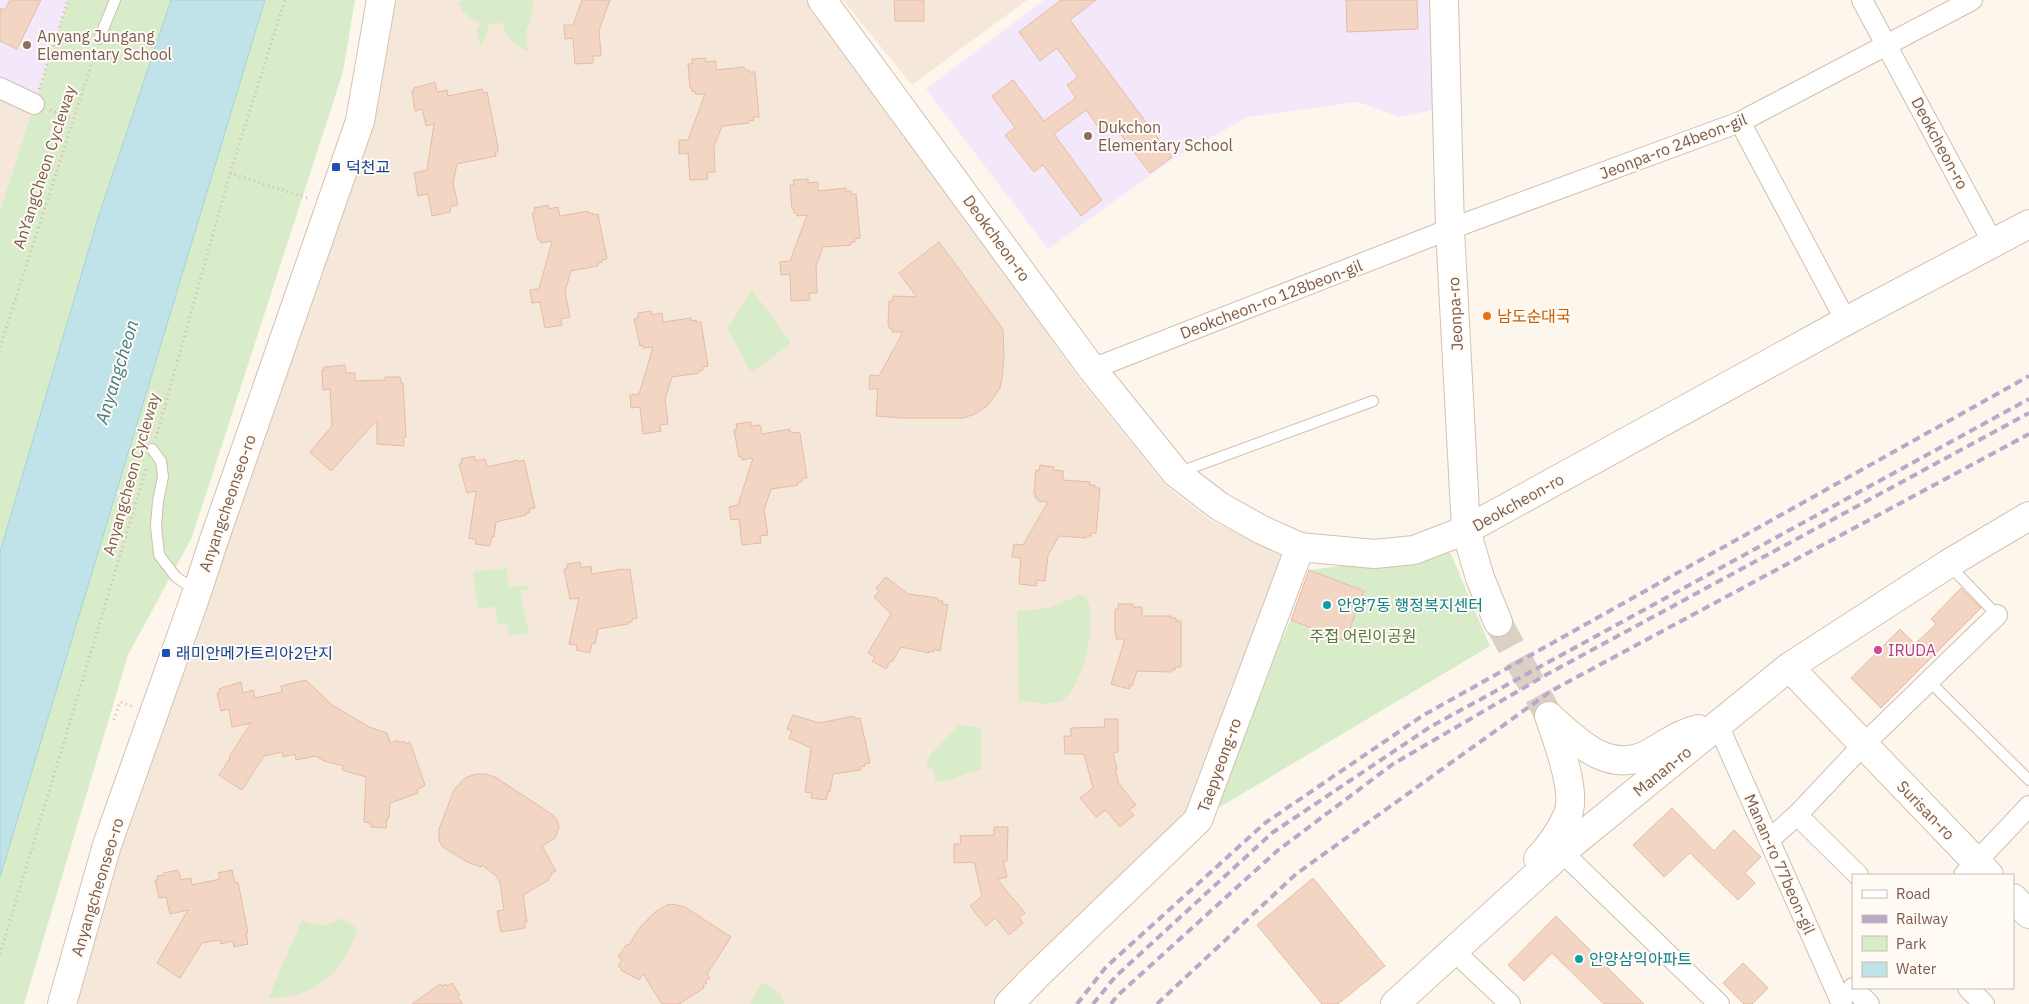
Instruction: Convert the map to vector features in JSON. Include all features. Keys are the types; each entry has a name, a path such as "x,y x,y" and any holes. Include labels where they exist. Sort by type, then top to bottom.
{"street":[{"name":"Anyangcheonseo-ro","path":"62,1004 107,845 197,592 360,121 381,0"},
{"name":"Deokcheon-ro","path":"822,0 1092,369 1176,473 1219,506 1262,530 1300,546 1374,554 1414,550 1466,530 1846,321 2029,224"},
{"name":"Jeonpa-ro","path":"1444,0 1450,229 1466,530 1480,578 1498,622"},
{"path":"1862,0 1886,44"},
{"name":"Jeonpa-ro 24beon-gil","path":"1450,229 1740,122 1972,0"},
{"name":"Deokcheon-ro","path":"1886,44 1993,243"},
{"path":"0,88 34,104"},
{"path":"1740,122 1846,321"},
{"name":"Deokcheon-ro 128beon-gil","path":"1092,369 1450,229"},
{"name":"Manan-ro","path":"1395,1004 1455,952 1562,852 1789,667 1948,564 2025,525"},
{"name":"Taepyeong-ro","path":"1009,1004 1198,820 1300,546"},
{"path":"1769,840 1797,815 1864,745 1997,615"},
{"name":"Surisan-ro","path":"1789,667 1864,745 1977,871"},
{"path":"1511,900 1524,875 1552,844 1569,812 1569,788 1564,757 1549,716 1586,748 1605,758 1622,762 1644,756 1686,732 1718,725"},
{"name":"Manan-ro 77beon-gil","path":"1718,725 1769,840 1847,994"},
{"path":"1977,871 2029,806"},
{"path":"1797,815 1857,874"},
{"path":"1562,852 1718,1004"},
{"path":"2014,899 2029,914"},
{"path":"1455,952 1510,1004"},
{"path":"1969,989 1984,1004"},
{"path":"1847,994 1869,1004"}],"lane":[{"path":"99,39 115,0"},
{"path":"1176,473 1373,401"},
{"path":"152,449 161,461 163,478 158,501 157,518 159,555 176,577 197,592"},
{"path":"1948,564 1997,615"},
{"path":"1929,681 2029,780"}],"path":[{"path":"68,0 34,104 72,119"},
{"name":"Anyangcheon Cycleway","path":"0,954 152,449 230,173 285,0"},
{"name":"AnYangCheon Cycleway","path":"0,347 99,39"},
{"path":"230,173 331,205"},
{"path":"114,720 120,702 153,715"}],"shaded area":[{"name":"Anyang Jungang Elementary School","path":"0,0 68,0 34,104 0,88"},
{"path":"390,0 813,0 1080,380 1166,486 1209,519 1285,557 1194,823 1010,1004 70,1004"},
{"path":"843,0 1027,0 912,85"},
{"name":"Dukchon Elementary School","path":"1044,0 1428,0 1437,109 1400,117 1358,102 1248,117 1179,155 1048,249 926,89"},
{"path":"0,88 34,104 0,210"}],"green space":[{"path":"68,0 171,0 98,218 0,552 0,210"},
{"path":"265,0 355,0 343,72 192,537 128,655 24,1004 0,1004 0,877"},
{"path":"468,0 533,0 531,19 526,32 528,51 519,47 512,40 502,23 489,24 486,36 480,46 477,31 480,23 466,15 458,2"},
{"path":"752,290 790,341 789,345 753,371 749,369 727,330"},
{"name":"주접 어린이공원","path":"1450,552 1490,646 1198,820 1291,620 1309,570"},
{"path":"507,568 509,587 529,585 529,589 520,591 529,633 509,636 507,624 498,625 495,607 478,608 473,572"},
{"path":"1080,595 1084,596 1089,605 1091,618 1087,651 1076,683 1069,694 1061,701 1040,703 1019,701 1017,611 1048,608"},
{"path":"959,725 981,728 981,770 969,772 948,781 935,780 934,771 926,764 932,753"},
{"path":"340,918 358,929 344,958 335,970 314,988 285,997 268,998 302,920 312,924 326,925"},
{"path":"763,982 779,992 785,1004 750,1004"}],"water":[{"name":"Anyangcheon","path":"171,0 265,0 0,877 0,552 98,218"}],"building":[{"path":"10,0 41,0 17,49 0,41 0,8 5,10"},
{"path":"582,0 610,0 599,30 601,56 593,56 593,63 575,64 573,38 565,39 564,25 573,25"},
{"path":"894,0 924,0 924,21 895,21"},
{"path":"1061,0 1096,0 1070,20 1172,157 1150,173 1112,123 1101,131 1086,110 1054,134 1102,200 1081,216 1043,165 1034,172 1005,135 1015,128 992,96 1013,80 1044,121 1076,98 1067,85 1078,77 1057,48 1040,61 1019,32"},
{"path":"1346,0 1417,0 1418,29 1347,32"},
{"path":"706,58 706,62 716,61 716,70 744,67 749,72 755,72 759,117 753,117 754,120 749,121 749,123 722,126 714,146 715,172 707,172 708,179 690,180 688,153 679,154 679,140 688,140 705,94 695,94 695,91 692,92 688,64 692,64 692,59"},
{"path":"435,82 437,92 447,90 448,96 482,89 483,93 487,92 498,152 495,152 496,156 457,164 453,183 458,205 451,206 450,212 432,216 428,194 418,196 414,173 427,170 434,124 426,126 422,109 415,111 412,91 414,91 414,88"},
{"path":"808,179 808,183 818,182 818,191 846,188 846,191 851,191 851,194 856,194 860,238 855,239 855,242 851,242 851,245 823,247 816,267 817,293 809,293 810,300 791,301 790,274 781,275 780,262 790,261 807,215 797,216 797,213 794,213 790,185 794,185 793,180"},
{"path":"548,205 549,209 558,207 560,216 588,211 588,213 593,213 593,215 598,214 607,259 598,263 598,266 571,271 565,292 570,317 561,319 562,325 545,328 540,302 532,303 530,290 539,289 552,241 541,243 541,240 538,240 532,213 535,213 534,208"},
{"path":"939,242 1003,330 1004,356 1000,388 988,405 975,414 963,418 876,416 878,389 869,389 870,375 879,376 903,332 892,332 893,329 890,329 888,324 889,301 893,301 893,296 917,297 899,273"},
{"path":"651,311 652,315 662,313 663,322 691,318 691,321 701,322 708,366 703,367 703,370 699,371 699,373 672,377 665,399 668,424 660,425 661,431 643,434 640,407 631,408 630,395 639,394 653,347 643,348 643,345 640,346 634,319 638,318 638,313"},
{"path":"345,365 346,373 355,373 355,381 386,380 385,377 400,377 401,383 403,383 406,437 403,437 404,446 377,444 377,420 331,471 310,452 332,426 330,389 323,390 322,370 324,370 324,367"},
{"path":"751,422 751,426 760,425 762,434 790,429 790,432 800,433 807,478 802,478 802,482 798,482 798,485 771,489 764,510 768,535 760,536 761,543 742,545 739,519 731,520 729,507 738,505 753,458 742,460 742,457 739,457 734,430 737,429 736,424"},
{"path":"474,456 476,461 485,459 487,467 524,460 535,508 529,509 530,512 526,513 526,515 496,522 494,537 492,536 490,546 475,544 476,540 469,538 476,491 467,493 459,464 462,463 461,459"},
{"path":"1040,465 1054,467 1054,470 1063,471 1063,480 1090,482 1090,485 1095,485 1095,488 1100,488 1096,533 1091,533 1091,536 1086,536 1086,538 1059,536 1048,555 1045,581 1037,580 1036,586 1019,584 1021,558 1012,557 1014,544 1023,545 1048,502 1038,501 1038,498 1035,498 1036,494 1034,494 1036,470 1039,471"},
{"path":"580,562 581,568 591,566 592,574 630,569 637,618 632,619 632,622 628,622 628,624 598,629 595,644 592,643 590,653 576,650 577,645 569,644 579,598 570,599 564,569 567,569 567,564"},
{"name":"안양7동 행정복지센터","path":"1309,570 1364,591 1345,641 1291,620"},
{"path":"886,577 908,594 938,598 938,601 943,601 942,604 948,605 940,651 934,649 934,652 929,651 929,653 901,647 886,669 872,661 875,657 868,653 891,614 874,597 879,591 876,588"},
{"path":"1961,588 1981,608 1881,708 1851,678 1900,629 1915,644 1936,624 1931,619"},
{"path":"1118,604 1133,604 1133,607 1142,607 1142,616 1171,616 1171,618 1176,618 1176,621 1181,621 1181,667 1175,667 1175,670 1171,670 1171,672 1137,671 1132,686 1130,685 1129,689 1111,684 1125,639 1116,639 1115,609 1118,609"},
{"path":"306,680 332,705 369,727 387,733 390,743 398,740 399,743 404,741 405,744 410,742 425,785 417,790 418,793 390,803 386,828 371,827 371,823 364,822 366,777 342,770 344,766 324,761 316,756 296,760 295,754 283,757 282,752 264,756 242,790 219,775 251,723 232,727 229,709 221,711 217,693 220,692 219,689 241,682 243,693 253,690 255,698 282,692 281,686"},
{"path":"793,715 819,723 854,716 855,719 860,718 870,763 860,767 861,770 833,774 830,792 828,791 826,800 811,798 812,793 805,792 811,748 789,738 792,731 787,729"},
{"path":"1104,719 1118,719 1118,752 1113,753 1117,769 1115,769 1119,784 1136,805 1129,810 1134,815 1120,827 1106,810 1096,817 1080,798 1093,788 1084,754 1065,754 1064,736 1071,736 1071,728 1105,727"},
{"path":"476,774 495,777 553,815 557,820 559,827 555,838 542,846 556,871 551,873 552,875 548,878 549,880 523,895 527,922 525,922 525,928 501,932 497,911 504,910 500,882 496,876 482,865 481,867 467,862 443,847 439,841 439,829 454,790 465,778"},
{"path":"1672,808 1714,851 1734,830 1761,857 1745,873 1755,883 1738,900 1690,853 1664,877 1633,845"},
{"path":"994,827 1008,827 1007,861 1003,861 1007,877 997,879 1025,913 1019,918 1023,923 1009,935 995,918 986,926 970,906 982,896 974,862 954,863 954,844 961,844 960,836 994,835"},
{"path":"178,870 181,880 191,878 192,885 220,879 218,873 232,870 235,883 238,882 248,933 246,933 248,944 234,947 233,941 221,944 220,940 202,943 180,978 157,963 188,910 170,914 166,897 159,898 155,880 158,880 157,876"},
{"path":"1313,878 1385,966 1338,1004 1322,1004 1257,925"},
{"path":"672,904 685,907 731,937 707,974 710,978 705,981 707,983 703,985 704,988 679,1004 662,1004 643,974 639,980 621,970 618,966 622,960 618,957 627,944 629,945 640,927 655,912"},
{"name":"안양삼익아파트","path":"1556,916 1644,1004 1604,1004 1552,953 1524,981 1508,965"},
{"path":"1743,963 1768,988 1752,1004 1744,1004 1723,983"},
{"path":"452,983 460,995 457,996 463,1004 412,1004 440,984 447,986"}],"tunnel":[{"path":"1498,622 1549,716"}],"railway":[{"path":"1077,1004 1106,967 1265,823 1422,716 2029,376"},
{"path":"1093,1004 1115,977 1272,833 1430,727 2029,399"},
{"path":"1111,1004 1117,996 1277,851 1393,764 1544,676 2029,413"},
{"path":"1157,1004 1296,874 1551,691 2029,434"}],"place":[{"name":"Anyang Jungang Elementary School","path":"27,45"},
{"name":"Dukchon Elementary School","path":"1088,136"},
{"name":"덕천교","path":"336,167"},
{"name":"남도순대국","path":"1487,316"},
{"name":"안양7동 행정복지센터","path":"1327,605"},
{"name":"IRUDA","path":"1878,650"},
{"name":"래미안메가트리아2단지","path":"166,653"},
{"name":"안양삼익아파트","path":"1579,959"}]}
